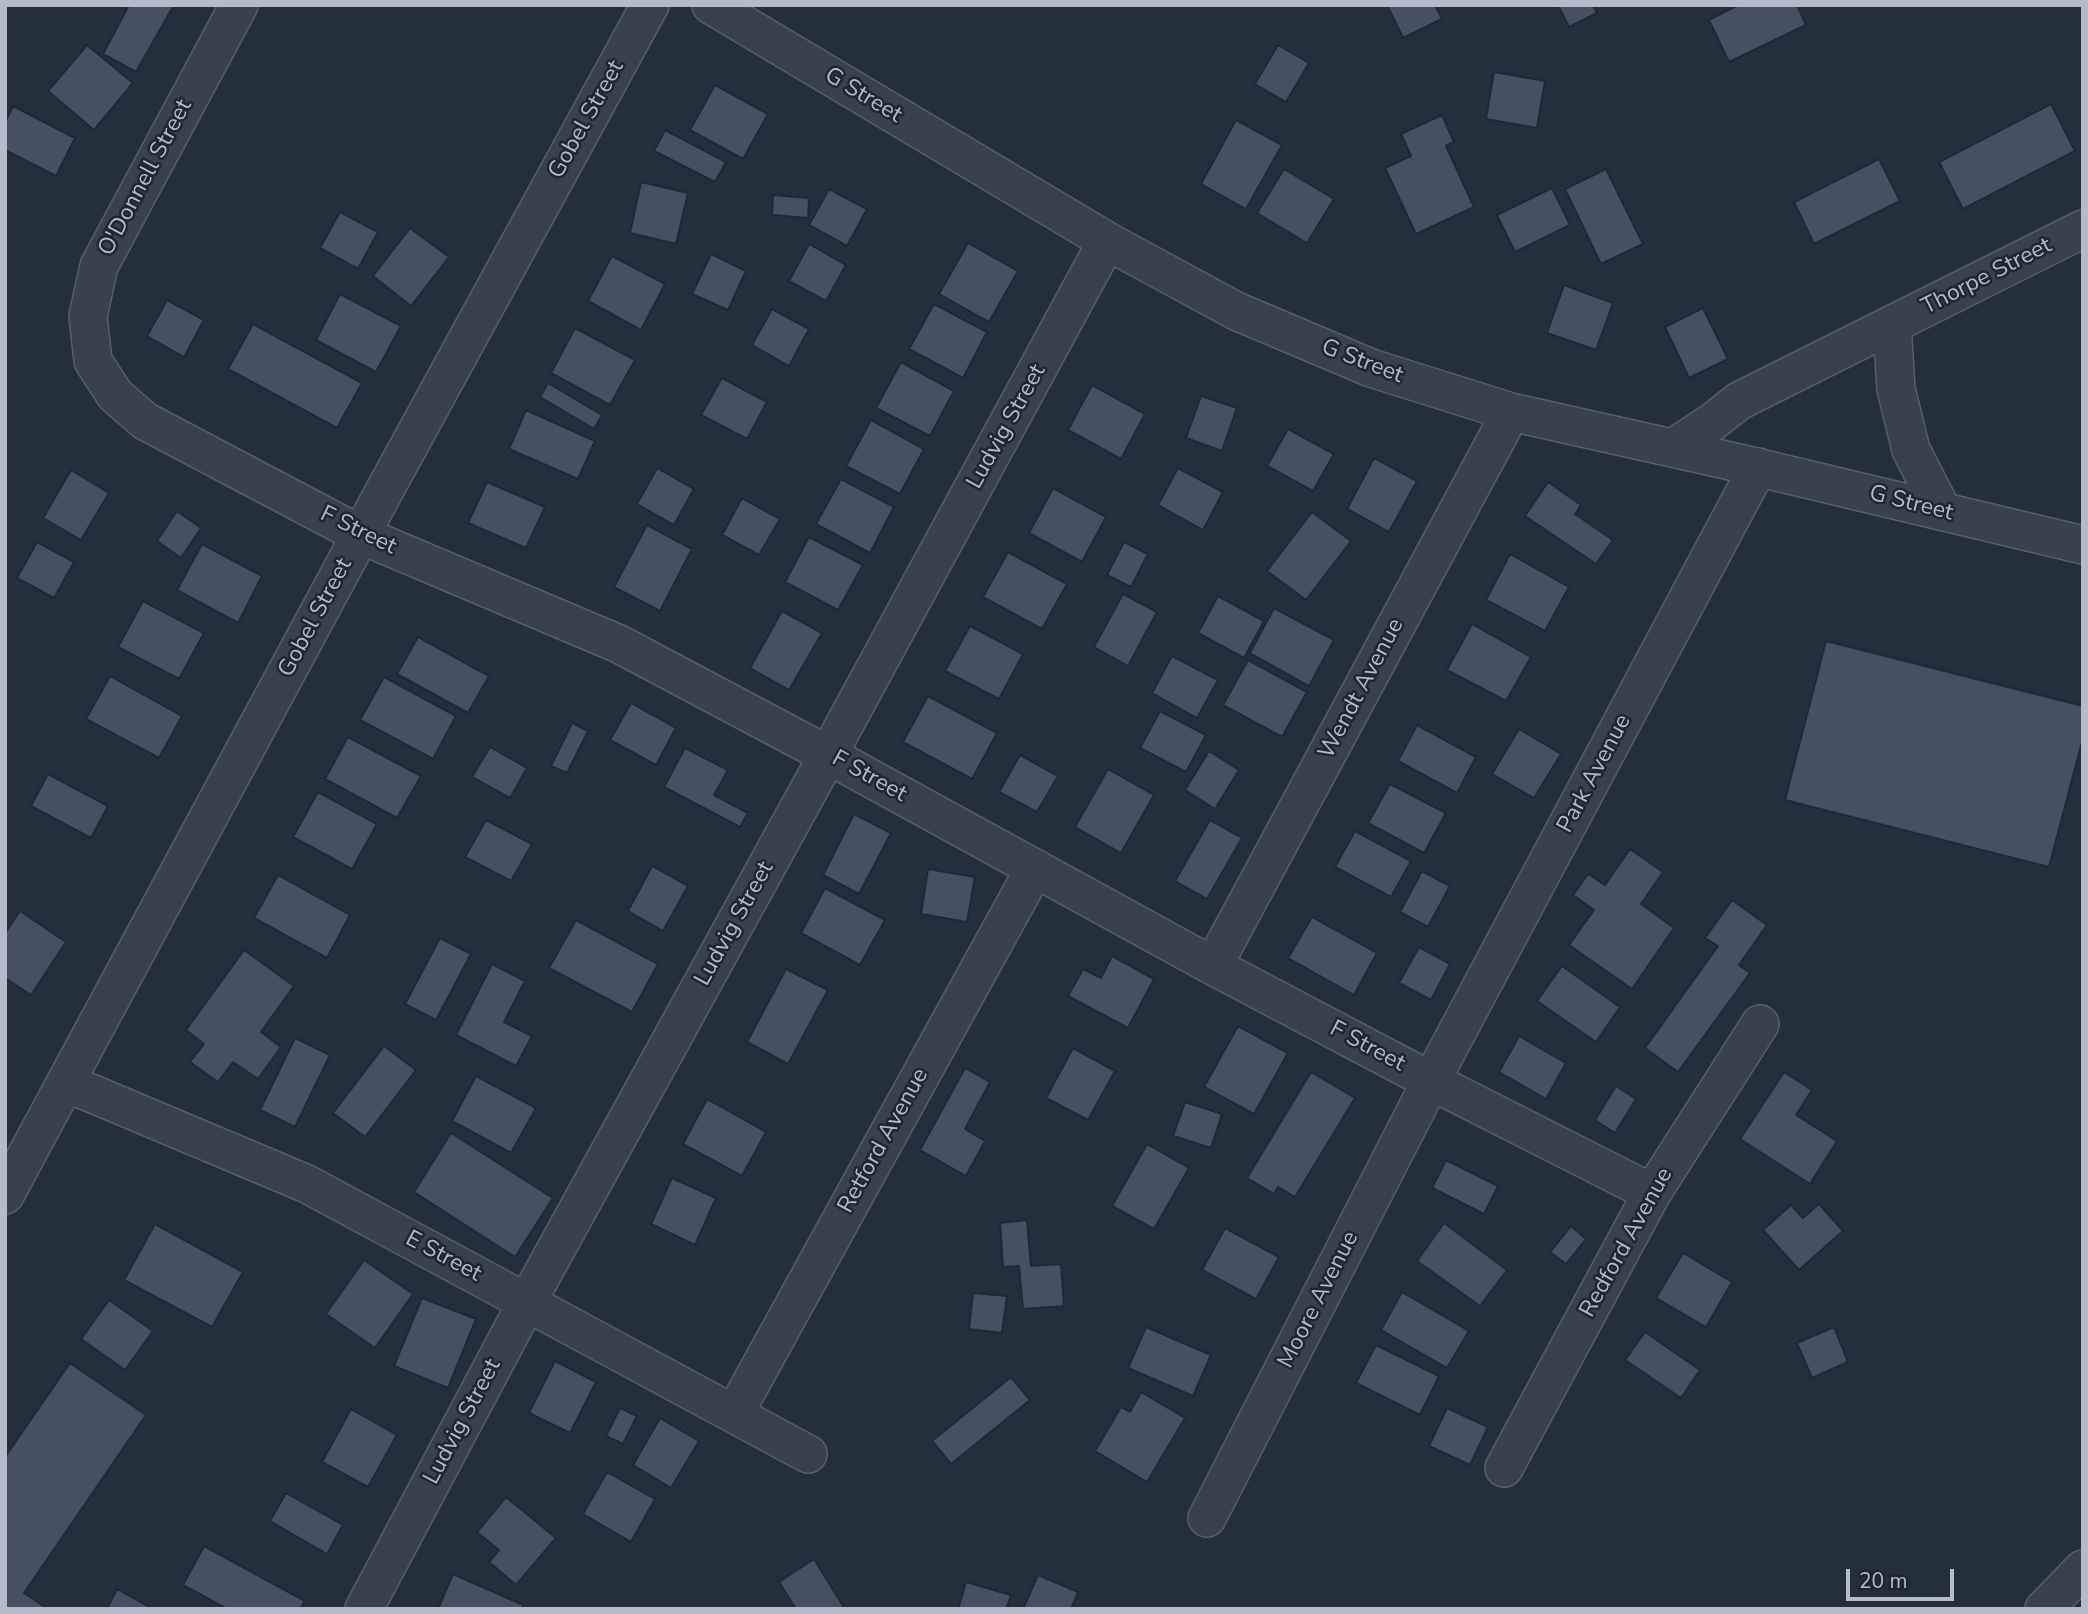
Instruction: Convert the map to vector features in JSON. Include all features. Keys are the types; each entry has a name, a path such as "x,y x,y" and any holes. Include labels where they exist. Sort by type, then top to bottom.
{"street":[{"name":"O'Donnell Street","path":"93,361 88,316 99,266 239,5"},
{"name":"Gobel Street","path":"5,1195 650,5"},
{"name":"G Street","path":"711,5 1107,241 1236,311 1371,368 1511,412 1758,467 2083,545"},
{"name":"Thorpe Street","path":"1673,448 1739,401 2083,229"},
{"name":"Ludvig Street","path":"364,1609 527,1302 1107,241"},
{"path":"1892,324 1896,389 1911,450 1943,512"},
{"name":"F Street","path":"93,361 116,395 145,421 361,535 620,644 1213,966 1652,1193"},
{"name":"Wendt Avenue","path":"1213,966 1511,412"},
{"name":"Park Avenue","path":"1431,1081 1758,467"},
{"name":"Retford Avenue","path":"734,1413 1035,868"},
{"name":"Redford Avenue","path":"1504,1468 1652,1193 1760,1024"},
{"name":"Moore Avenue","path":"1207,1518 1431,1081"},
{"name":"E Street","path":"67,1083 307,1184 808,1454"},
{"path":"2044,1609 2083,1569"}],"building":[{"path":"129,5 174,5 136,72 103,54"},
{"path":"1387,5 1435,5 1442,19 1403,38"},
{"path":"1558,5 1593,5 1597,13 1569,27"},
{"path":"1738,5 1797,5 1806,25 1729,62 1709,20"},
{"path":"87,45 133,83 94,130 48,91"},
{"path":"1278,45 1309,63 1286,102 1255,84"},
{"path":"1494,72 1545,81 1537,128 1486,119"},
{"path":"715,85 768,114 743,159 690,130"},
{"path":"2051,104 2075,151 1963,209 1939,162"},
{"path":"13,106 75,138 56,176 5,150 5,122"},
{"path":"1442,115 1454,142 1446,146 1474,207 1416,234 1385,168 1411,156 1401,134"},
{"path":"1236,120 1282,145 1246,209 1201,184"},
{"path":"665,130 726,162 715,182 654,151"},
{"path":"1879,159 1900,201 1814,244 1794,202"},
{"path":"1284,169 1334,199 1307,243 1257,213"},
{"path":"1606,169 1643,244 1601,264 1565,189"},
{"path":"641,182 688,193 676,244 630,233"},
{"path":"1552,188 1570,225 1515,252 1497,215"},
{"path":"829,189 867,209 847,246 809,225"},
{"path":"773,195 809,198 808,218 772,215"},
{"path":"340,212 378,232 358,269 320,248"},
{"path":"410,228 449,257 411,306 373,276"},
{"path":"968,243 1018,271 989,322 939,294"},
{"path":"809,244 846,265 826,301 789,281"},
{"path":"711,254 746,271 728,310 692,294"},
{"path":"612,256 665,284 641,330 588,301"},
{"path":"1564,285 1613,303 1596,350 1547,333"},
{"path":"340,294 401,326 376,372 316,340"},
{"path":"167,300 204,320 184,357 147,336"},
{"path":"934,304 987,332 963,378 909,349"},
{"path":"1703,308 1728,359 1689,378 1665,327"},
{"path":"772,309 809,329 789,366 752,345"},
{"path":"253,324 362,383 337,428 228,369"},
{"path":"575,328 635,360 610,405 551,373"},
{"path":"901,362 954,391 930,436 876,408"},
{"path":"722,378 767,402 747,439 701,415"},
{"path":"548,383 602,415 594,429 540,397"},
{"path":"1092,385 1145,414 1121,459 1068,430"},
{"path":"1201,396 1237,408 1222,451 1186,438"},
{"path":"526,410 595,441 578,479 509,449"},
{"path":"871,420 924,449 900,494 846,466"},
{"path":"1288,429 1334,454 1313,491 1267,466"},
{"path":"1374,458 1417,481 1389,532 1347,509"},
{"path":"657,468 694,489 674,525 637,504"},
{"path":"1178,468 1223,492 1203,530 1158,505"},
{"path":"71,470 109,493 81,540 43,518"},
{"path":"841,479 894,507 870,553 816,524"},
{"path":"487,482 545,507 526,548 468,523"},
{"path":"1548,482 1581,505 1575,514 1613,540 1596,564 1525,516"},
{"path":"1053,488 1106,517 1082,562 1029,533"},
{"path":"742,498 780,519 759,555 722,535"},
{"path":"177,511 201,528 181,558 157,541"},
{"path":"1312,512 1351,541 1306,600 1267,571"},
{"path":"647,525 692,549 660,611 614,587"},
{"path":"809,537 863,565 838,610 785,582"},
{"path":"37,542 74,562 54,598 17,578"},
{"path":"1124,542 1148,554 1131,587 1107,575"},
{"path":"202,544 262,576 238,623 177,590"},
{"path":"1008,552 1067,584 1042,629 983,597"},
{"path":"1510,554 1569,587 1545,631 1486,600"},
{"path":"1123,594 1157,612 1128,666 1094,647"},
{"path":"1218,596 1264,621 1244,658 1198,633"},
{"path":"143,601 204,633 179,679 118,647"},
{"path":"1274,608 1334,640 1309,686 1250,653"},
{"path":"782,611 822,633 789,690 750,668"},
{"path":"1472,624 1531,657 1506,701 1447,670"},
{"path":"970,626 1023,654 999,699 945,671"},
{"path":"418,637 489,676 468,713 397,674"},
{"path":"1826,641 2083,706 2083,738 2049,867 1785,800"},
{"path":"1172,656 1218,680 1197,718 1152,693"},
{"path":"1248,660 1307,692 1282,737 1223,705"},
{"path":"110,676 182,716 159,758 86,719"},
{"path":"384,677 456,716 433,759 360,720"},
{"path":"928,696 997,733 972,779 903,742"},
{"path":"631,703 676,728 656,765 610,740"},
{"path":"1160,711 1206,735 1186,772 1140,748"},
{"path":"572,723 588,731 567,773 551,766"},
{"path":"1417,725 1476,757 1457,793 1398,761"},
{"path":"1519,729 1561,754 1534,798 1492,774"},
{"path":"348,737 421,776 397,818 325,779"},
{"path":"490,747 527,768 510,798 472,777"},
{"path":"685,748 728,770 714,795 748,813 740,827 664,787"},
{"path":"1209,751 1239,770 1215,809 1185,790"},
{"path":"1020,755 1058,776 1037,812 999,792"},
{"path":"1108,769 1154,795 1121,853 1075,827"},
{"path":"48,774 108,806 91,838 31,806"},
{"path":"1390,784 1446,813 1424,853 1368,823"},
{"path":"318,792 377,824 352,869 293,837"},
{"path":"854,814 891,833 859,894 823,875"},
{"path":"486,820 532,844 511,881 465,857"},
{"path":"1210,820 1242,838 1207,899 1175,881"},
{"path":"1355,831 1411,861 1391,897 1335,867"},
{"path":"1630,849 1663,872 1641,904 1674,928 1632,989 1569,945 1594,910 1573,895 1588,874 1605,885"},
{"path":"652,866 688,886 663,931 628,911"},
{"path":"928,869 975,877 967,922 921,914"},
{"path":"1422,871 1450,886 1428,927 1400,912"},
{"path":"278,875 350,915 327,958 254,918"},
{"path":"825,888 885,920 860,965 801,933"},
{"path":"1732,900 1767,925 1739,965 1750,973 1678,1072 1645,1048 1718,946 1705,938"},
{"path":"20,911 66,942 31,995 5,978 5,933"},
{"path":"1312,917 1377,953 1354,995 1288,958"},
{"path":"576,920 658,964 632,1012 549,968"},
{"path":"440,938 471,954 436,1020 405,1004"},
{"path":"1419,947 1450,964 1431,1000 1399,983"},
{"path":"244,950 294,986 261,1032 281,1047 258,1079 233,1062 218,1082 190,1062 204,1044 186,1030"},
{"path":"1112,956 1154,979 1128,1028 1068,996 1083,969 1101,978"},
{"path":"492,964 525,981 504,1022 532,1036 516,1066 456,1035"},
{"path":"1562,966 1620,1007 1596,1042 1537,1001"},
{"path":"786,969 828,990 788,1064 747,1042"},
{"path":"1238,1026 1288,1053 1254,1114 1204,1087"},
{"path":"1519,1036 1566,1063 1546,1099 1499,1072"},
{"path":"295,1038 330,1055 295,1127 260,1110"},
{"path":"384,1046 416,1070 365,1137 333,1113"},
{"path":"1073,1048 1115,1071 1088,1120 1046,1098"},
{"path":"965,1068 990,1082 965,1129 985,1141 966,1176 920,1150"},
{"path":"1311,1072 1355,1098 1295,1197 1278,1187 1274,1194 1247,1178"},
{"path":"1784,1072 1812,1090 1796,1115 1837,1141 1810,1184 1740,1139"},
{"path":"476,1076 536,1108 511,1153 452,1121"},
{"path":"1616,1086 1636,1099 1615,1133 1595,1120"},
{"path":"707,1099 766,1132 742,1176 683,1144"},
{"path":"1185,1102 1222,1114 1211,1148 1173,1136"},
{"path":"451,1133 553,1198 515,1257 414,1192"},
{"path":"1147,1144 1189,1168 1154,1229 1112,1206"},
{"path":"1446,1160 1498,1186 1484,1214 1432,1188"},
{"path":"672,1178 716,1198 695,1245 651,1224"},
{"path":"1819,1204 1843,1231 1799,1270 1763,1230 1791,1205 1803,1218"},
{"path":"1027,1220 1031,1266 1061,1264 1064,1306 1023,1309 1019,1266 1003,1267 1000,1223"},
{"path":"1444,1223 1507,1270 1480,1306 1417,1261"},
{"path":"155,1224 243,1272 212,1327 124,1280"},
{"path":"1571,1226 1586,1239 1566,1264 1550,1252"},
{"path":"1225,1228 1279,1257 1256,1299 1202,1270"},
{"path":"1683,1253 1732,1282 1706,1327 1656,1298"},
{"path":"364,1260 413,1294 375,1348 326,1314"},
{"path":"1402,1292 1469,1331 1447,1368 1381,1330"},
{"path":"973,1293 1007,1296 1002,1333 969,1329"},
{"path":"422,1298 476,1319 448,1388 394,1366"},
{"path":"109,1300 153,1331 125,1370 81,1339"},
{"path":"1146,1327 1211,1355 1193,1396 1128,1368"},
{"path":"1834,1327 1848,1362 1812,1378 1797,1343"},
{"path":"1645,1332 1700,1370 1681,1398 1625,1360"},
{"path":"1376,1345 1439,1376 1420,1415 1356,1383"},
{"path":"555,1361 596,1382 570,1433 529,1413"},
{"path":"70,1363 146,1415 24,1593 48,1609 5,1609 5,1457"},
{"path":"1011,1377 1030,1400 951,1464 932,1441"},
{"path":"1141,1392 1185,1418 1147,1482 1095,1451 1121,1407 1130,1412"},
{"path":"620,1408 637,1416 623,1444 606,1436"},
{"path":"1447,1408 1488,1427 1470,1465 1429,1446"},
{"path":"351,1409 397,1435 368,1487 322,1462"},
{"path":"660,1418 699,1441 671,1488 633,1465"},
{"path":"607,1472 655,1499 631,1542 583,1514"},
{"path":"286,1493 343,1525 327,1554 270,1521"},
{"path":"506,1497 556,1538 516,1585 489,1562 499,1550 477,1532"},
{"path":"204,1546 305,1601 300,1609 227,1609 183,1585"},
{"path":"814,1559 845,1609 796,1609 779,1582"},
{"path":"453,1574 523,1605 522,1609 438,1609"},
{"path":"1038,1575 1078,1592 1071,1609 1023,1609"},
{"path":"966,1582 1011,1595 1006,1609 958,1609"},
{"path":"117,1589 153,1609 107,1609"}]}
